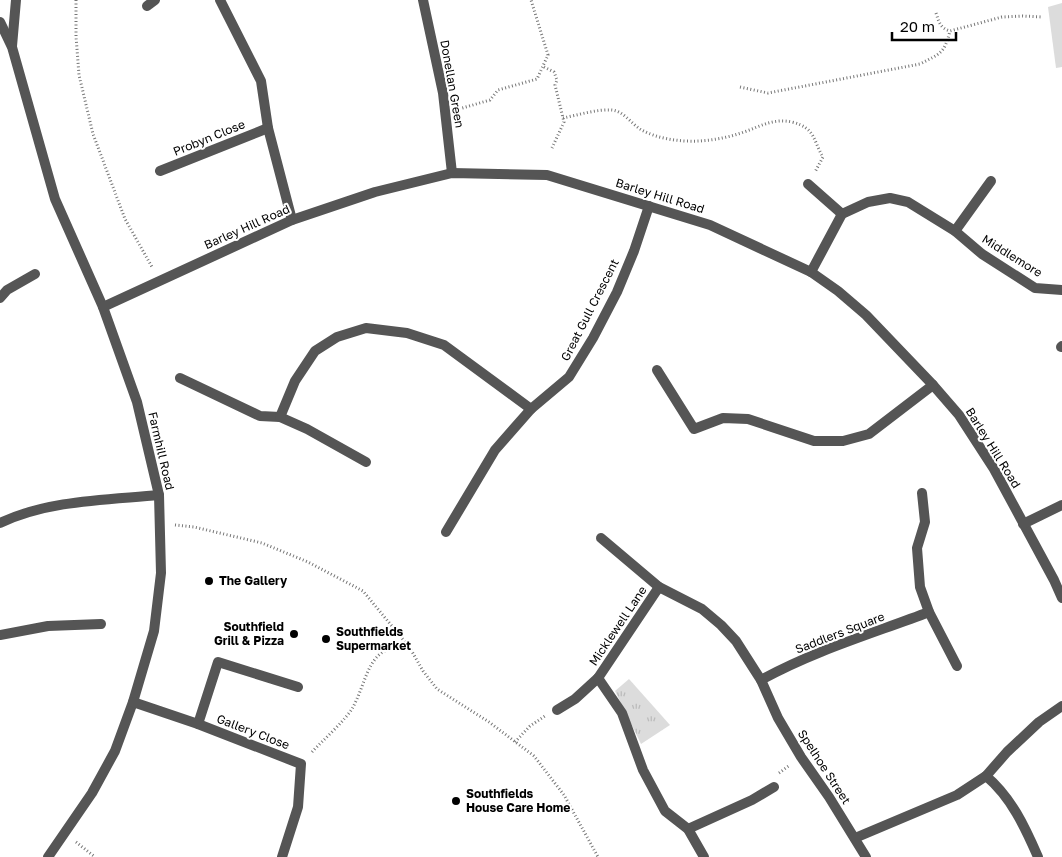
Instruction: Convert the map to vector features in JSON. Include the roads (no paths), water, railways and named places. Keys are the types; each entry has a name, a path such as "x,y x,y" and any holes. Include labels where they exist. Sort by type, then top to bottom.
{"street":[{"name":"Farmhill Road","path":"12,47 16,0"},
{"path":"220,0 261,81 268,128 292,220"},
{"name":"Donellan Green","path":"423,0 443,93 452,173"},
{"name":"Farmhill Road","path":"0,22 12,47 55,199 103,307 137,402 159,495 161,573 154,631 133,702 115,751 92,793 48,857"},
{"name":"Probyn Close","path":"160,171 268,128"},
{"name":"Barley Hill Road","path":"103,307 292,220 375,192 452,173 547,175 710,225 811,272 838,291 866,315 934,385 959,415 994,469 1062,598"},
{"path":"955,231 991,181"},
{"path":"808,184 842,214 811,272"},
{"name":"Middlemore","path":"842,214 868,202 890,198 908,202 955,231 982,254 1035,288 1062,290"},
{"name":"Great Gull Crescent","path":"446,532 496,450 531,409 569,377 617,292 649,206"},
{"path":"0,298 7,290 35,274"},
{"path":"280,417 295,381 315,351 337,337 366,328 407,333 444,345 531,409"},
{"path":"657,370 694,429 723,418 748,419 814,442 843,441 869,434 934,385"},
{"path":"180,378 260,416 280,417 307,429 366,462"},
{"path":"922,493 925,522 917,548 920,587 929,612 957,666"},
{"path":"0,524 10,519 62,504 159,495"},
{"path":"1023,524 1062,505"},
{"name":"Spelhoe Street","path":"601,538 659,587 702,609 736,641 761,680 778,718 801,757 866,857"},
{"name":"Micklewell Lane","path":"557,710 575,699 598,678 659,587"},
{"name":"Saddlers Square","path":"761,680 778,670 929,612"},
{"path":"0,636 48,626 101,624"},
{"path":"198,724 218,662 298,687"},
{"name":"Micklewell Lane","path":"598,678 622,713 643,770 665,811 688,829 704,857"},
{"name":"Gallery Close","path":"133,702 198,724 301,764 298,807 282,857"},
{"path":"855,838 957,795 986,776 1007,752 1038,722 1062,706"},
{"path":"986,776 996,785 1015,810 1038,857"},
{"path":"688,829 752,800 774,787"}],"place":[{"name":"The Gallery","path":"209,581"},
{"name":"Southfield Grill & Pizza","path":"294,634"},
{"name":"Southfields Supermarket","path":"326,639"},
{"name":"Southfields House Care Home","path":"456,801"}]}
